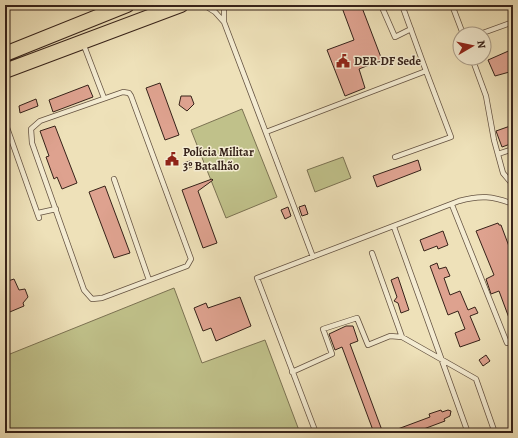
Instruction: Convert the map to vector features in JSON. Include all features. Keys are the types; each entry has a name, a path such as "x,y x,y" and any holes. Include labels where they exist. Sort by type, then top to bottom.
{"main road":[{"path":"5,54 127,5"},
{"path":"5,70 181,5"}],"lane":[{"path":"204,5 215,12 224,22"},
{"path":"224,5 224,22 313,257"},
{"path":"381,5 395,37 411,30"},
{"path":"394,157 451,136 402,5"},
{"path":"452,5 460,26"},
{"path":"492,30 513,22"},
{"path":"83,42 104,98"},
{"path":"475,66 486,96 503,173 513,185"},
{"path":"266,132 426,71"},
{"path":"122,92 128,93 131,96 191,259 187,266 102,298 92,299 84,290 32,143 31,129 40,121 104,98 122,92"},
{"path":"5,122 39,216 56,209"},
{"path":"498,154 513,148"},
{"path":"114,179 149,280"},
{"path":"316,433 257,278 473,197 495,197 513,204"},
{"path":"452,205 507,343"},
{"path":"394,226 439,357 468,433"},
{"path":"372,253 402,337"},
{"path":"292,372 332,354 324,329 357,318 368,345 390,336 402,337 476,379 495,433"}],"green space":[{"path":"242,109 277,197 226,218 191,130"},
{"path":"343,157 351,178 315,192 307,170"},
{"path":"174,288 202,363 265,340 300,433 5,433 5,356"}],"building":[{"path":"341,5 361,5 382,60 359,69 365,88 345,96 327,50 354,40"},
{"path":"513,49 513,71 495,76 491,66 492,66 492,58"},
{"path":"160,83 179,135 165,140 146,88"},
{"path":"88,85 93,97 53,112 49,100"},
{"path":"181,96 191,96 194,104 187,111 179,105"},
{"path":"36,99 38,106 20,113 19,106"},
{"path":"513,125 513,143 502,147 496,131"},
{"path":"55,126 77,183 62,189 57,177 54,179 46,157 49,156 40,131"},
{"path":"418,160 421,170 377,187 373,176"},
{"path":"190,161 192,167 185,169 183,163"},
{"path":"212,179 213,180 198,191 217,243 203,248 182,190"},
{"path":"105,186 130,253 114,258 89,192"},
{"path":"305,205 308,214 302,216 299,207"},
{"path":"288,207 291,216 285,219 281,210"},
{"path":"498,223 501,225 513,257 512,326 499,291 491,294 486,279 494,275 476,231"},
{"path":"443,231 448,245 438,249 437,246 424,251 420,240"},
{"path":"437,263 439,269 446,267 450,276 444,278 450,295 460,291 468,310 475,307 478,313 470,316 480,340 460,347 455,333 465,329 458,311 448,315 430,266"},
{"path":"398,277 409,310 401,313 398,303 394,301 397,297 391,280"},
{"path":"14,279 19,290 25,289 28,297 23,303 24,306 5,314 5,282"},
{"path":"240,297 251,326 216,341 211,328 203,331 194,308 206,303 208,308"},
{"path":"346,326 353,326 358,341 350,344 383,433 374,433 342,347 335,350 329,334"},
{"path":"486,355 490,361 483,366 479,360"},
{"path":"441,410 442,412 448,410 451,411 450,416 444,419 445,421 413,433 387,433 430,417 429,414"}],"place":[{"name":"DER-DF Sede","path":"343,61"},
{"name":"Polícia Militar 3º Batalhão","path":"172,159"}]}
